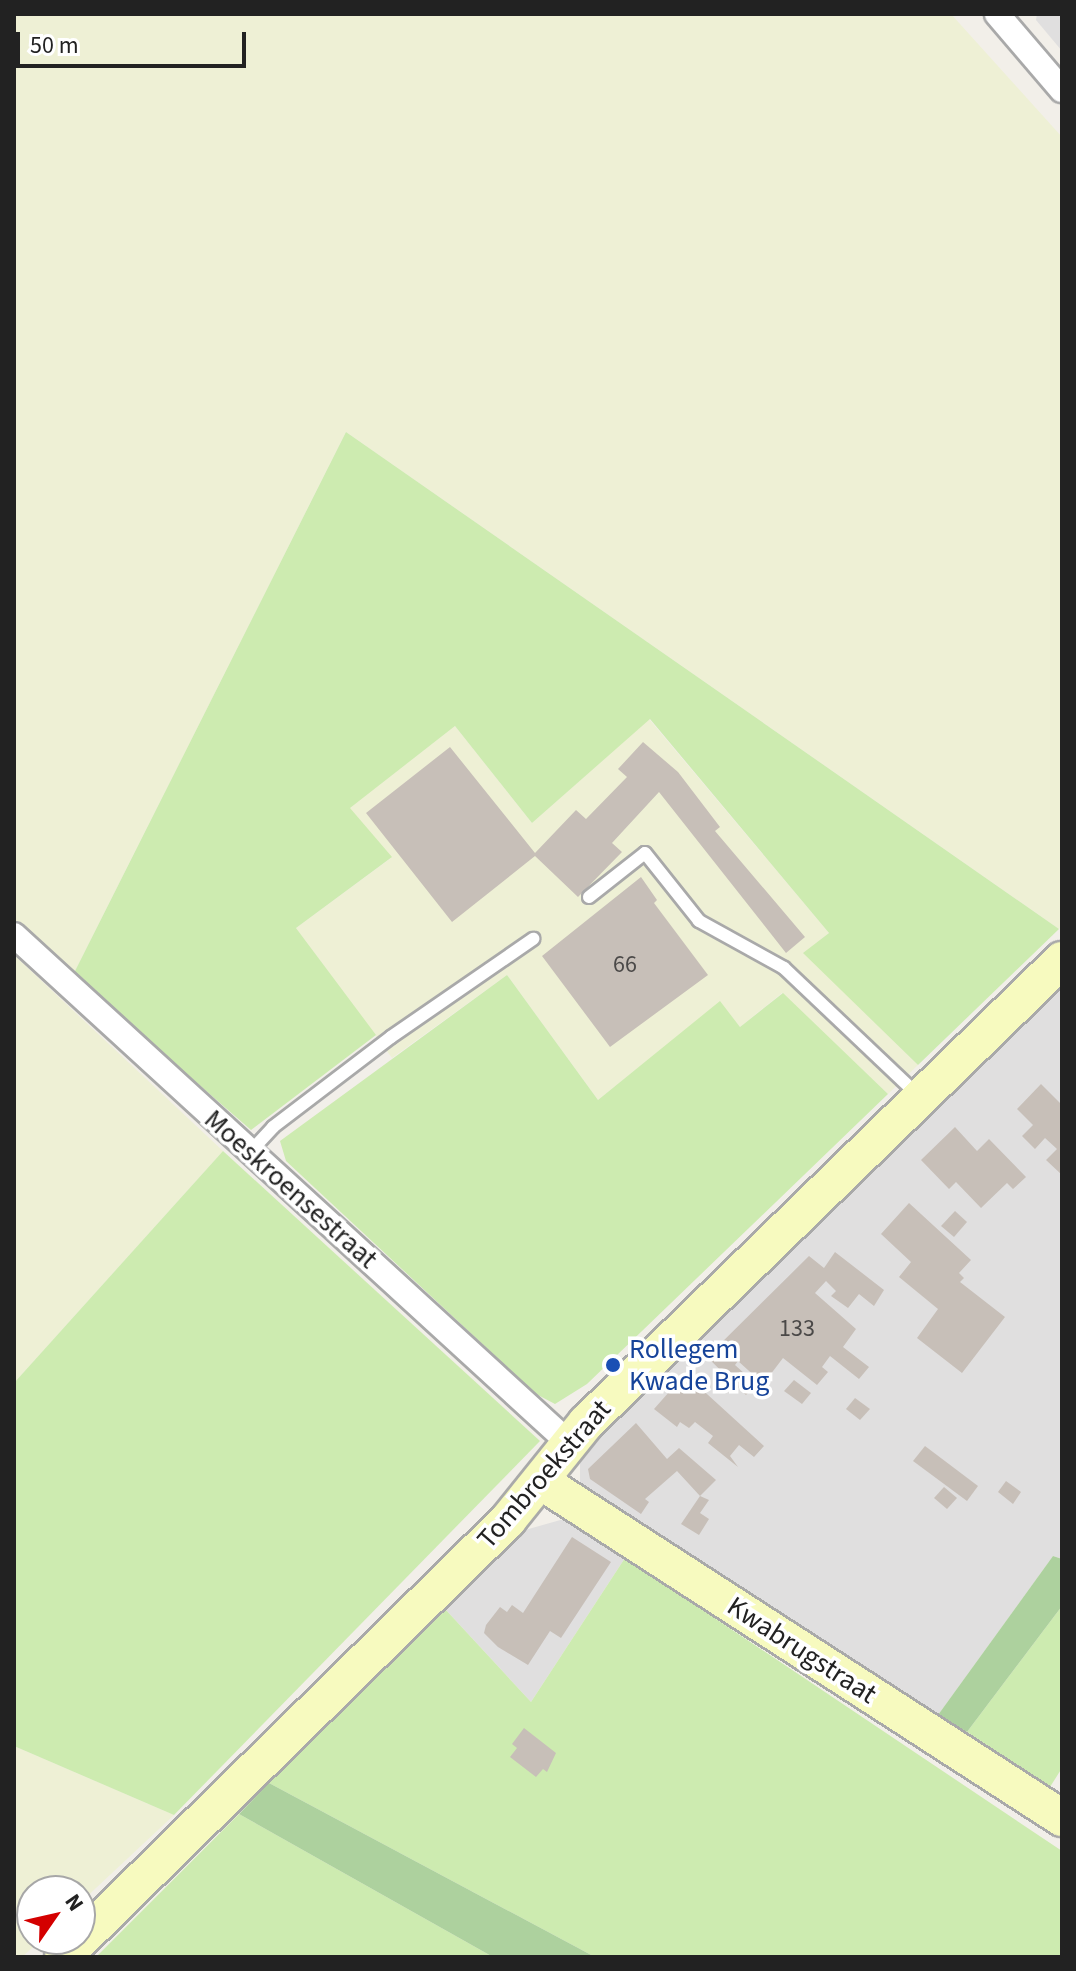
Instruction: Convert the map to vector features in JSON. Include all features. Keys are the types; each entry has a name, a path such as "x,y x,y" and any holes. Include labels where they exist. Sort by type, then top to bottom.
{"street":[{"path":"997,14 1062,90"},
{"name":"Moeskroensestraat","path":"14,935 569,1443"},
{"name":"Tombroekstraat","path":"63,1957 542,1482 569,1443 1062,960"},
{"name":"Kwabrugstraat","path":"542,1482 1062,1818"}],"lane":[{"path":"589,897 645,853 699,921 784,968 921,1098"},
{"path":"250,1152 273,1127 391,1037 533,939"}],"shaded area":[{"path":"1037,14 1062,14 1062,51 1036,20"},
{"path":"1062,987 1062,1559 1053,1556 938,1715 580,1485 580,1463 600,1437"},
{"path":"564,1519 625,1558 531,1702 445,1609 525,1530"}],"green space":[{"path":"14,14 951,14 1062,137 1062,926 1059,929 346,432 73,975 14,920"},
{"path":"346,432 1059,929 918,1065 803,953 829,933 650,719 532,823 455,726 350,808 392,857 296,928 376,1035 251,1130 73,975"},
{"path":"649,719 829,933 804,953 918,1065 888,1094 782,993 740,1027 720,1002 598,1100 507,975 392,1058 296,928 391,858 349,808 455,726 532,823"},
{"path":"14,955 223,1151 14,1383"},
{"path":"507,975 598,1100 720,1001 740,1027 783,993 888,1094 587,1384 555,1404 536,1394 286,1161 280,1141"},
{"path":"223,1151 540,1441 174,1815 14,1746 14,1383"},
{"path":"1053,1556 1062,1559 1062,1606 967,1732 938,1715"},
{"path":"625,1558 1062,1851 1062,1957 595,1957 269,1783 445,1609 531,1702"},
{"path":"1062,1606 1062,1768 1050,1787 967,1732"},
{"path":"14,1746 174,1815 96,1888 96,1875 16,1875 16,1955 24,1955 14,1957"},
{"path":"269,1783 595,1957 493,1957 239,1814"},
{"path":"239,1814 493,1957 96,1957"}],"building":[{"path":"643,742 678,772 720,827 715,831 805,937 786,953 659,792 612,843 622,852 578,897 535,856 452,922 366,813 450,747 535,853 576,810 586,819 627,777 618,769"},
{"path":"641,877 657,900 654,903 708,975 610,1047 542,956"},
{"path":"1041,1084 1062,1105 1062,1175 1046,1160 1057,1149 1045,1138 1035,1149 1022,1136 1033,1125 1017,1109"},
{"path":"955,1127 977,1151 989,1139 1026,1177 1013,1189 1007,1183 981,1208 956,1182 949,1189 921,1160"},
{"path":"909,1203 971,1260 959,1273 964,1278 960,1282 1005,1317 962,1373 917,1338 938,1309 899,1277 911,1262 881,1234"},
{"path":"955,1211 967,1222 954,1237 941,1226"},
{"path":"835,1252 884,1290 874,1306 859,1294 848,1308 831,1296 836,1291 826,1281 815,1293 856,1329 843,1347 869,1367 859,1379 830,1356 822,1367 828,1372 817,1385 783,1358 767,1379 760,1373 758,1379 738,1361 735,1365 756,1384 746,1395 707,1357 809,1256 824,1268"},
{"path":"685,1374 764,1446 754,1457 739,1445 730,1456 738,1467 708,1443 713,1436 695,1422 689,1428 680,1422 677,1427 654,1409"},
{"path":"794,1380 811,1393 802,1404 784,1391"},
{"path":"855,1398 870,1409 860,1420 846,1409"},
{"path":"636,1423 667,1459 679,1448 716,1480 700,1496 677,1471 645,1499 649,1502 641,1514 590,1479 588,1469"},
{"path":"925,1446 978,1486 967,1501 913,1461"},
{"path":"1006,1481 1021,1492 1013,1504 998,1492"},
{"path":"944,1487 957,1498 947,1509 934,1498"},
{"path":"700,1496 709,1500 700,1513 709,1519 699,1535 681,1524"},
{"path":"572,1537 611,1562 561,1638 550,1631 528,1665 498,1647 484,1633 486,1625 500,1607 507,1612 512,1605 523,1613"},
{"path":"524,1728 556,1753 547,1772 543,1769 536,1777 510,1757 517,1748 512,1744"}],"place":[{"name":"Rollegem Kwade Brug","path":"613,1365"}]}
